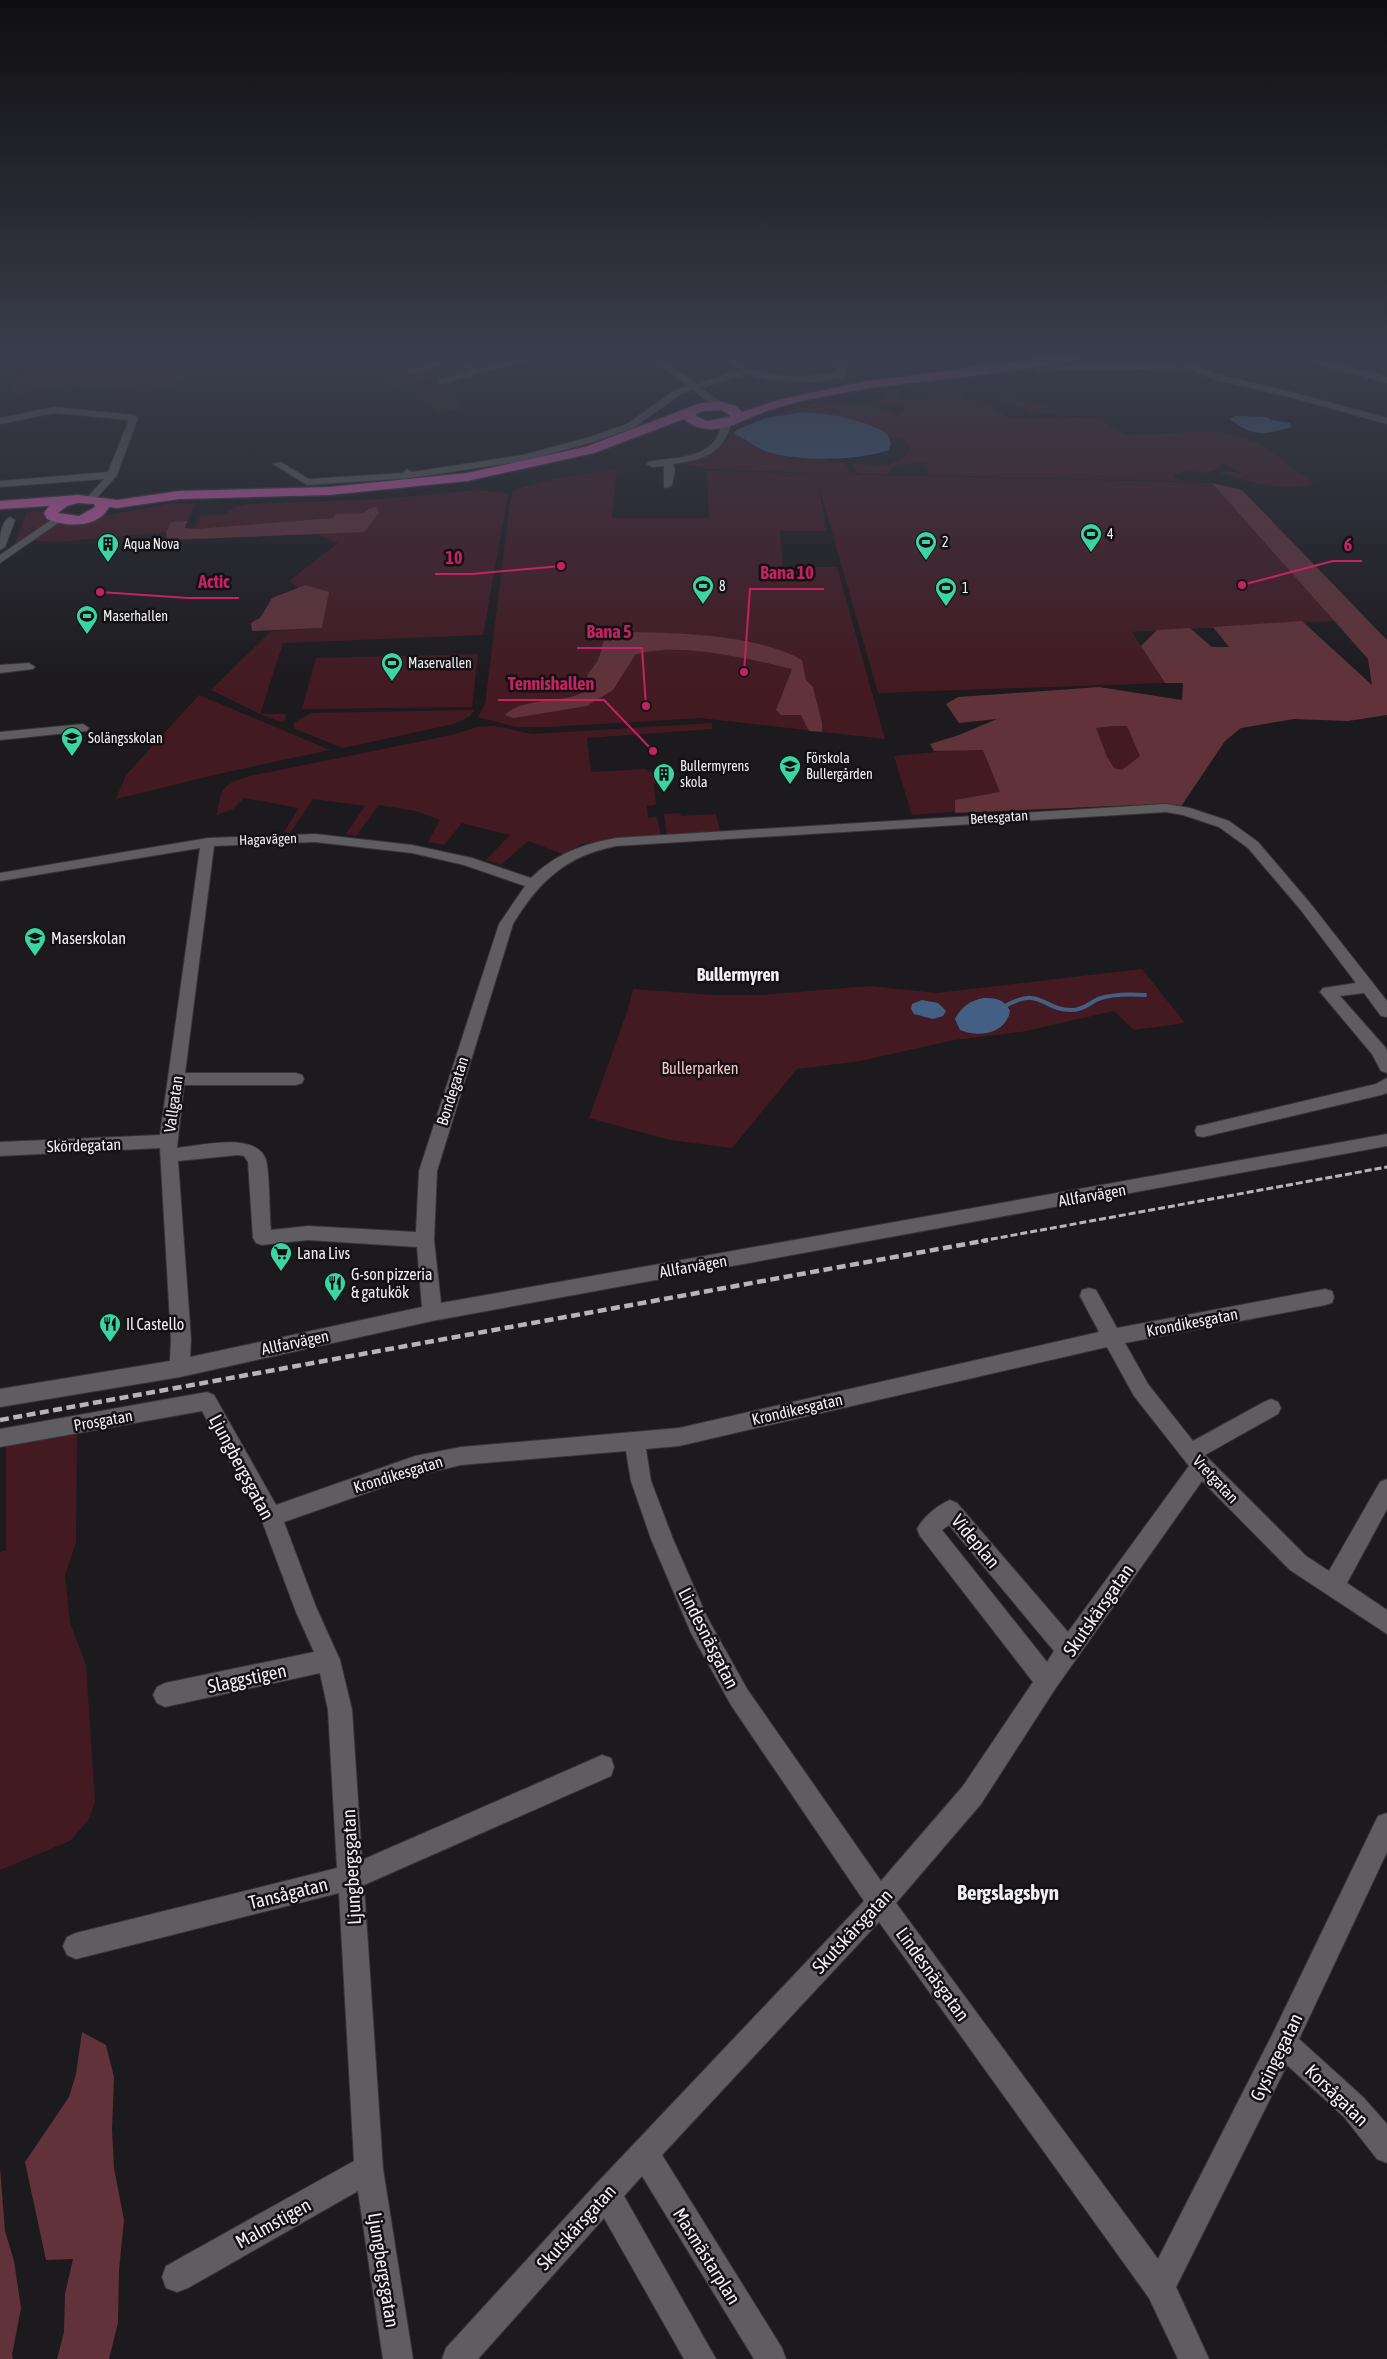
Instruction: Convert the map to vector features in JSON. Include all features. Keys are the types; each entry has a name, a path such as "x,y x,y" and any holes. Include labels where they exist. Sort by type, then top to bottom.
{"highway":[{"path":"0,505 71,500 117,504 194,495 329,490 467,477 523,466"},
{"path":"5,514 31,508 54,516 76,520 149,504 178,500 327,496 438,487 543,466"},
{"path":"54,516 58,504 71,500"},
{"path":"92,516 100,511 102,505 96,501"}],"street":[{"path":"96,501 115,466"},
{"path":"281,466 307,482 408,474 465,466"},
{"path":"667,484 669,466"},
{"path":"0,484 112,475"},
{"path":"5,514 0,547 12,550"},
{"path":"0,560 54,516"},
{"path":"0,670 29,667"},
{"path":"0,736 83,728"},
{"name":"Betesgatan","path":"534,884 561,860 582,849 616,842 1166,808 1184,811 1224,824 1248,840 1305,906 1387,1012"},
{"name":"Hagavägen","path":"0,877 208,842 308,838 352,841 412,849 466,861 534,884"},
{"name":"Vallgatan","path":"180,1368 181,1339 168,1148 208,842"},
{"name":"Bondegatan","path":"432,1313 425,1240 428,1171 445,1110 506,924 521,898 534,884"},
{"path":"1368,987 1328,992 1378,1051 1387,1067"},
{"path":"176,1079 296,1079"},
{"path":"1203,1131 1381,1089 1387,1084"},
{"name":"Allfarvägen","path":"0,1398 180,1368 432,1313 1387,1140"},
{"name":"Skördegatan","path":"0,1148 238,1148 250,1151 257,1160 262,1238 308,1233 425,1240"},
{"name":"Vretgatan","path":"1088,1296 1141,1390 1196,1459 1298,1563 1387,1623"},
{"name":"Krondikesgatan","path":"270,1517 415,1466 461,1456 679,1437 1110,1338 1325,1297"},
{"name":"Prosgatan","path":"0,1438 207,1401"},
{"name":"Ljungbergsgatan","path":"207,1401 270,1517 307,1612 329,1660 340,1710 369,2169 398,2359"},
{"name":"Skutskärsgatan","path":"457,2359 644,2152 880,1902 972,1795 1196,1459 1271,1408"},
{"name":"Lindesnäsgatan","path":"634,1442 641,1481 662,1539 699,1625 739,1697 880,1902 1160,2287 1194,2359"},
{"path":"1333,1586 1387,1489"},
{"name":"Videplan","path":"1047,1681 928,1529 950,1510 1069,1651"},
{"name":"Slaggstigen","path":"165,1695 329,1660"},
{"name":"Tansågatan","path":"76,1946 352,1877 602,1767"},
{"name":"Gysingegatan","path":"1160,2287 1283,2043 1387,1825"},
{"name":"Korsågatan","path":"1283,2043 1344,2099 1382,2140 1387,2149"},
{"name":"Masmästarplan","path":"644,2152 771,2359"},
{"name":"Malmstigen","path":"178,2277 369,2169"},
{"path":"606,2194 701,2359"}],"green space":[{"path":"694,466 847,466 849,470 846,474 707,469"},
{"path":"854,466 895,466 887,474 858,474"},
{"path":"927,466 1220,466 1222,468 1205,473 1189,471 1173,474 1179,481 929,475"},
{"path":"1229,466 1291,466 1315,484 1289,487 1266,485 1220,473 1226,471 1241,473"},
{"path":"617,469 612,518 709,518 707,471 1212,483 1336,621 1132,632 1165,683 878,693 818,483 827,531 780,531 783,567 837,567 885,739 700,718 550,727 516,727 478,717 485,704 513,490 553,479"},
{"path":"478,490 508,494 483,635 283,643 260,714 211,690 271,631 322,628 305,585 298,588 289,581 338,543 315,534 187,539 201,515 226,514 234,507 250,504 383,499"},
{"path":"172,503 195,504 185,528 166,532 57,542 28,540 15,544 26,513 33,511 46,514 52,519 94,518"},
{"name":"Maservallen","path":"478,654 472,707 302,709 316,658"},
{"path":"199,695 330,750 227,772 116,799 126,775"},
{"path":"474,710 470,716 454,724 343,748 295,729 293,723 311,713"},
{"path":"260,714 286,714 285,720 281,722"},
{"path":"1128,714 1166,785 1113,802 1069,716"},
{"path":"712,723 712,729 587,738 591,772 645,769 672,783 654,784 656,805 647,806 648,818 657,817 661,835 582,844 563,854 528,841 501,865 486,860 510,835 462,823 444,845 428,842 440,820 416,811 379,805 356,836 346,834 365,806 313,799 290,833 284,832 299,808 244,798 233,809 217,815 222,792 229,784 241,779 452,735 480,727 494,726 533,734"},
{"path":"986,747 1011,807 912,815 894,756"},
{"path":"680,813 681,816 716,814 720,831 667,835 664,814"},
{"name":"Bullerparken","path":"1142,969 1185,1023 1134,1030 1114,1011 1021,1032 954,1040 861,1061 797,1069 732,1148 670,1140 589,1118 629,1006 633,989 715,995 762,995 870,986 937,993"},
{"path":"77,1432 76,1542 65,1576 70,1623 86,1665 95,1802 89,1819 70,1841 0,1870 0,1552 6,1550 6,1445"}],"shaded area":[{"path":"1212,483 1242,490 1387,640 1387,715 1348,721 1294,719 1241,728 1225,741 1180,808 1161,804 955,813 955,800 1000,792 983,750 934,751 930,744 959,735 997,719 959,723 946,704 958,697 1099,687 1182,700 1183,683 1165,683 1141,646 1157,630 1190,628 1212,647 1229,647 1213,627 1302,621 1372,685 1368,659","holes":["1127,726 1140,756 1122,770 1114,768 1107,757 1096,728"]},
{"path":"377,507 379,513 364,532 167,540 166,532 171,522 187,521 185,528 196,529 333,518 335,514 364,513 370,508"},
{"path":"305,585 329,592 322,628 252,631 251,623 260,618 272,598"},
{"path":"632,632 674,633 742,640 764,645 802,660 806,680 813,687 822,723 822,732 809,731 801,715 781,715 776,710 792,669 734,656 691,651 652,651 635,655 613,690 587,706 514,718 505,715 511,710 526,704 571,697 589,689 587,676 598,660 604,639"},
{"path":"82,2032 106,2045 114,2077 112,2130 114,2168 124,2220 119,2270 118,2323 109,2359 57,2359 64,2332 65,2294 73,2259 46,2260 25,2162 69,2097 76,2074"},
{"path":"0,2168 5,2231 14,2261 21,2308 12,2355 13,2359 0,2359"}],"water":[{"path":"983,998 996,999 1005,1004 1010,1011 1003,1025 983,1034 960,1030 955,1019 957,1015 966,1005"},
{"path":"922,1000 938,1003 946,1011 943,1016 933,1019 914,1014 911,1009 912,1004"}],"waterway":[{"path":"1007,1005 1019,1000 1036,998 1055,1007 1073,1010 1080,1009 1098,999 1109,996 1145,995"}],"railway":[{"path":"981,1241 1387,1167"},
{"path":"0,1420 988,1240"}],"place":[{"name":"4","path":"1091,553"},
{"name":"2","path":"926,561"},
{"name":"Aqua Nova","path":"108,563"},
{"name":"10","path":"561,566"},
{"name":"6","path":"1242,585"},
{"name":"Actic","path":"100,592"},
{"name":"8","path":"703,605"},
{"name":"1","path":"946,607"},
{"name":"Maserhallen","path":"87,635"},
{"name":"Bana 10","path":"744,672"},
{"name":"Maservallen","path":"392,682"},
{"name":"Bana 5","path":"646,706"},
{"name":"Tennishallen","path":"653,751"},
{"name":"Solängsskolan","path":"72,757"},
{"name":"Förskola Bullergården","path":"790,785"},
{"name":"Bullermyrens skola","path":"664,793"},
{"name":"Maserskolan","path":"35,957"},
{"name":"Lana Livs","path":"281,1272"},
{"name":"G-son pizzeria & gatukök","path":"335,1302"},
{"name":"Il Castello","path":"110,1343"}],"district":[{"name":"Bullermyren","path":"738,975"},
{"name":"Bergslagsbyn","path":"1008,1893"}]}
